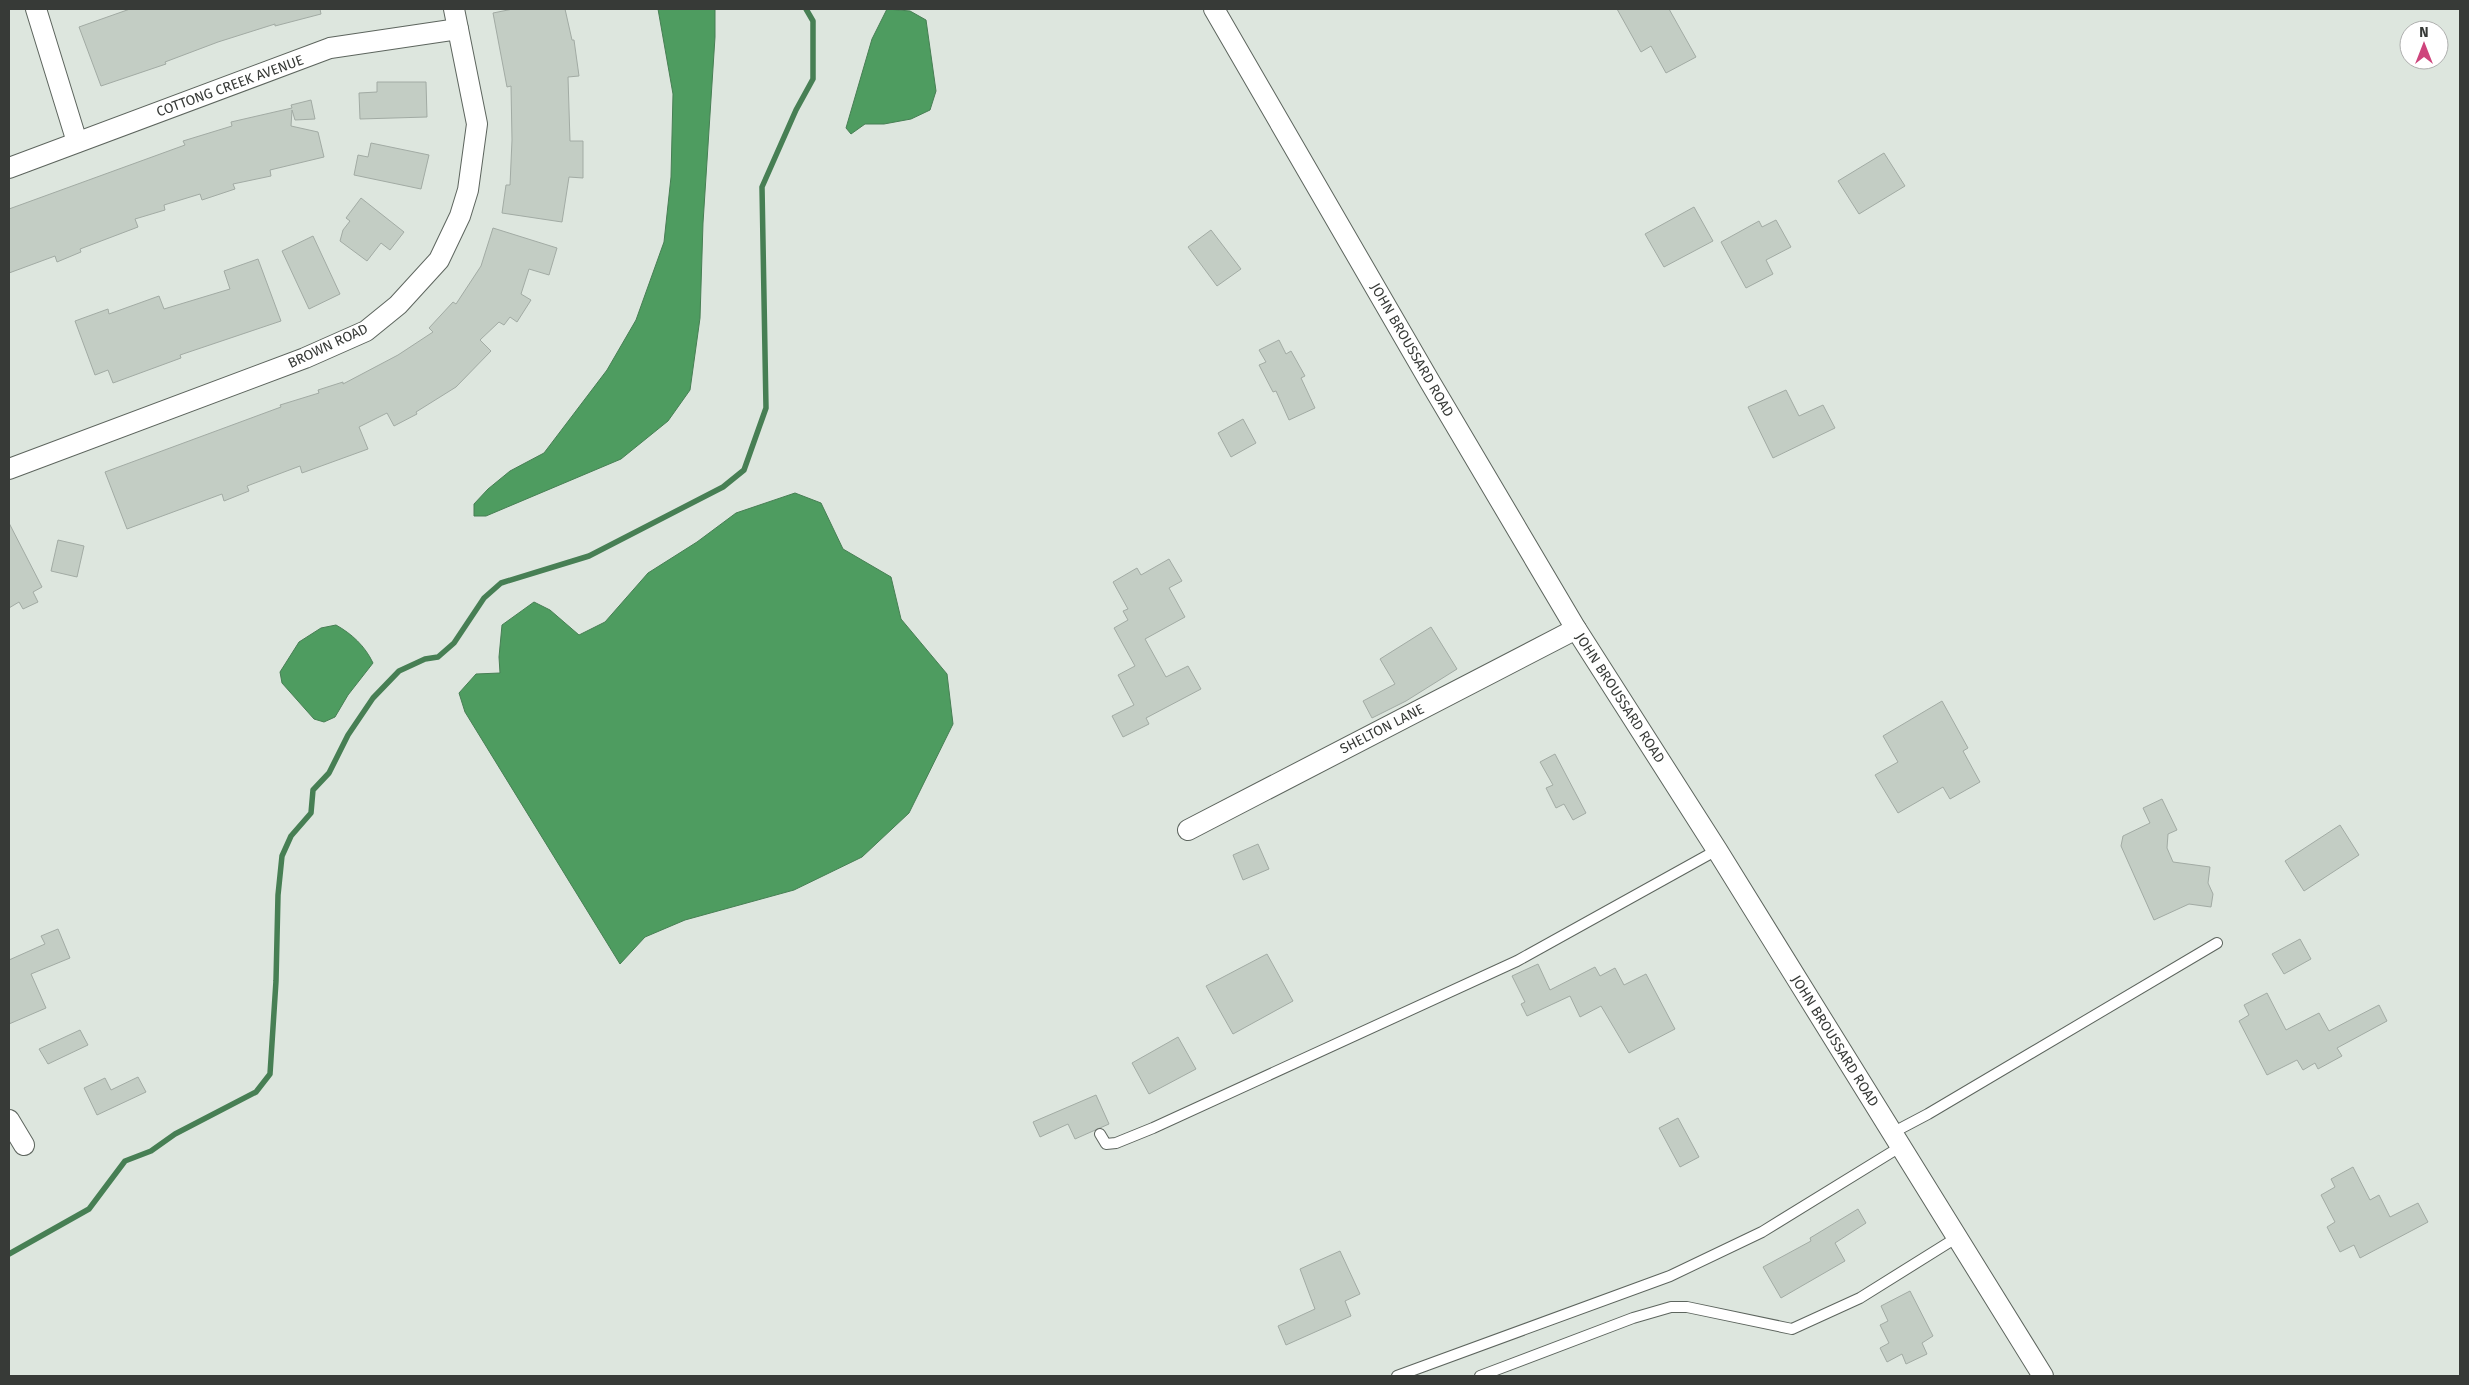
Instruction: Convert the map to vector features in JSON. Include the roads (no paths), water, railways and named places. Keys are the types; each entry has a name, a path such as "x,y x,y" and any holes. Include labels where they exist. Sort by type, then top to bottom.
{"street":[{"path":"36,9 77,142"},
{"name":"BROWN ROAD","path":"9,469 305,358 366,331 398,305 439,260 460,216 468,190 477,124 454,9"},
{"name":"JOHN BROUSSARD ROAD","path":"1214,9 1430,382 1576,629 1717,850 2043,1376"},
{"name":"COTTONG CREEK AVENUE","path":"9,168 330,48 458,29"},
{"name":"SHELTON LANE","path":"1188,830 1576,629"},
{"path":"9,1120 24,1145"}],"lane":[{"path":"1100,1134 1106,1144 1116,1143 1153,1128 1517,962 1717,850"},
{"path":"1397,1376 1670,1276 1762,1232 1896,1140 1928,1114 2217,942"},
{"path":"1480,1376 1633,1318 1671,1307 1701,1310 1792,1329 1860,1298 1956,1238"}],"waterway":[{"path":"9,1254 89,1209 125,1161 151,1151 175,1134 256,1092 270,1074 276,981 278,895 282,856 291,836 311,813 313,790 329,773 348,735 373,698 399,671 425,659 438,657 454,643 484,598 501,583 589,556 723,487 744,470 766,408 762,187 796,110 813,79 813,21 806,9"}]}
